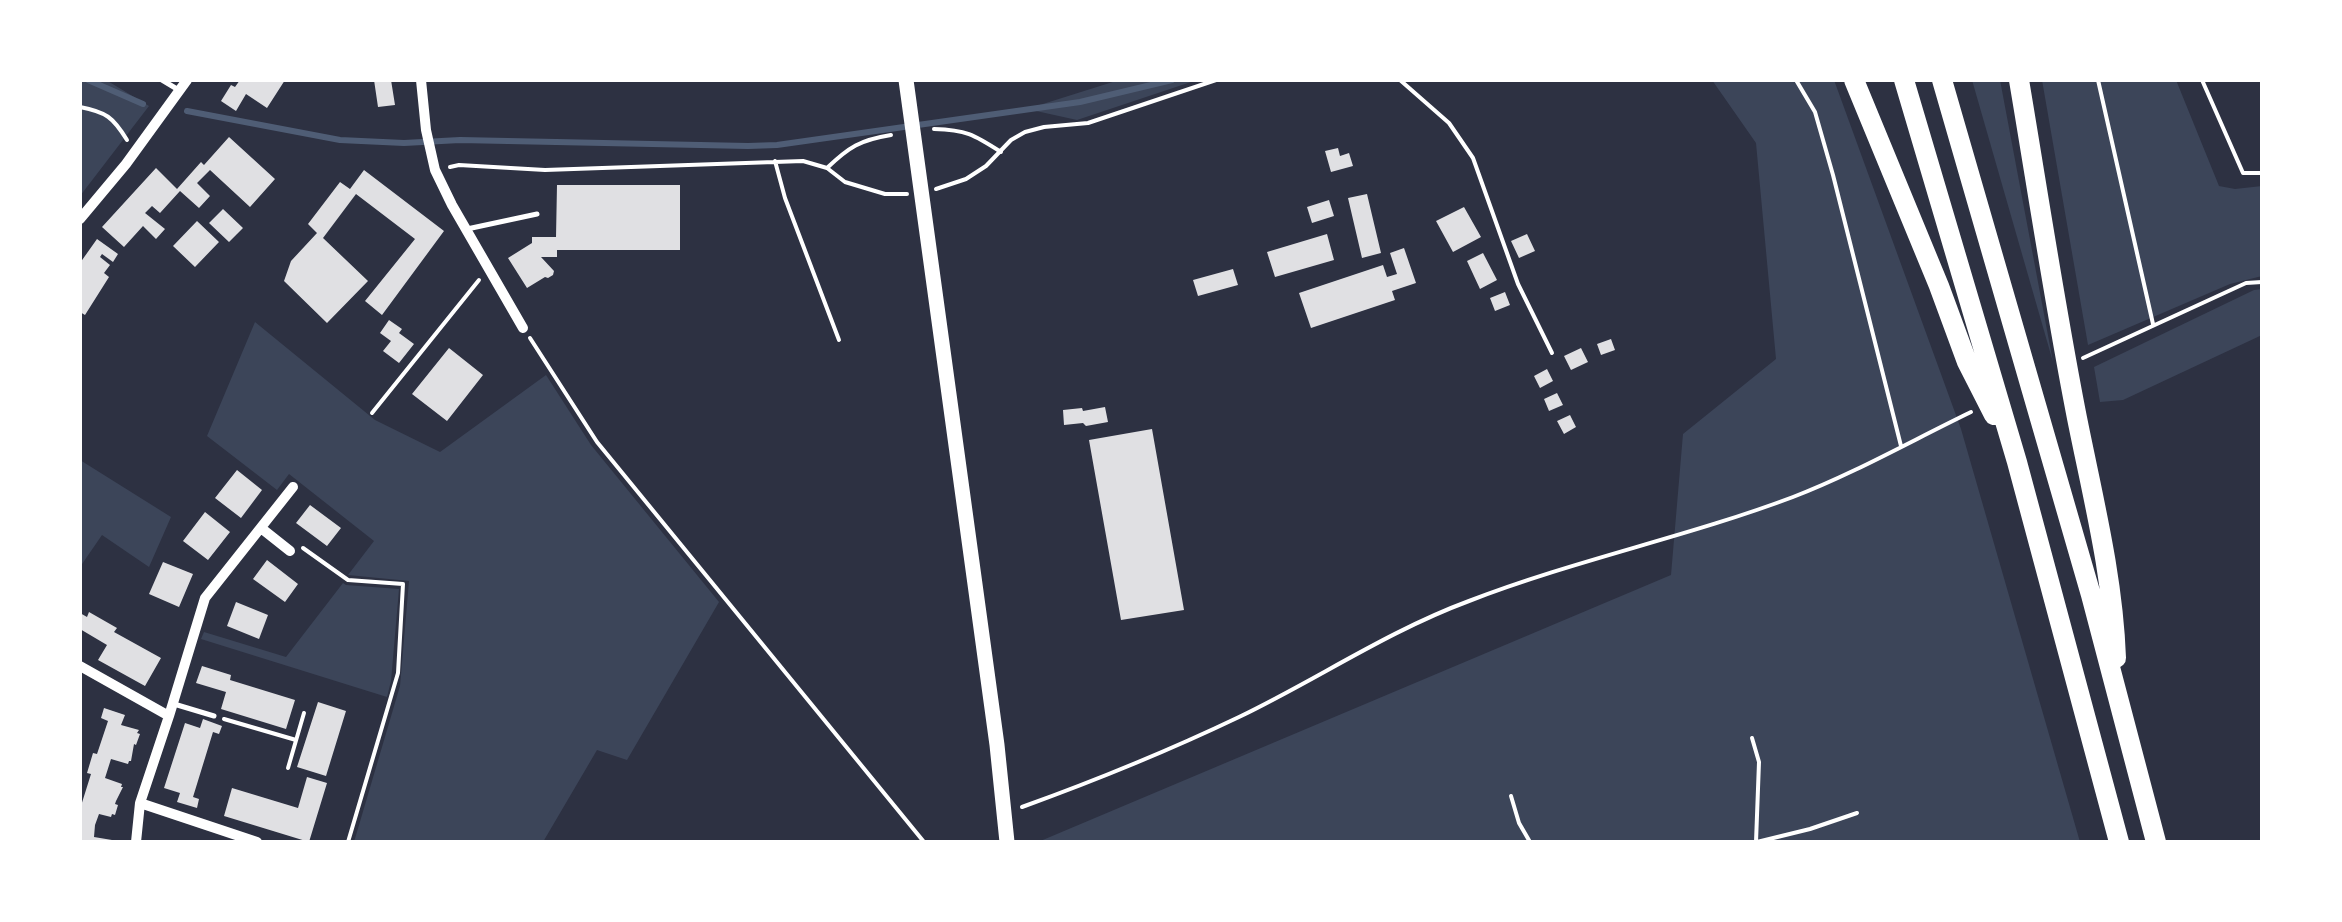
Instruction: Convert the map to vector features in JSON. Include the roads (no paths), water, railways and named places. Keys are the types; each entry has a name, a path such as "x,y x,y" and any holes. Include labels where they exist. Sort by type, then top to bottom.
{"highway":[{"path":"1854,80 1967,362 2017,462"},
{"path":"1904,80 2017,462 2119,842"},
{"path":"1942,80 2045,432 2156,842"},
{"path":"2019,80 2106,559 2114,614 2118,695"}],"main road":[{"path":"906,80 1007,842"}],"street":[{"path":"80,219 187,80"},
{"path":"421,80 435,170 523,328"},
{"path":"136,842 140,803 205,598 293,487"},
{"path":"261,528 290,551"},
{"path":"80,666 171,710"},
{"path":"140,803 257,842"}],"lane":[{"path":"162,80 179,90"},
{"path":"466,229 537,214"},
{"path":"171,710 214,716"}],"waterway":[{"path":"88,80 143,104"},
{"path":"187,111 340,140 748,146 1080,102 1172,80"}]}
